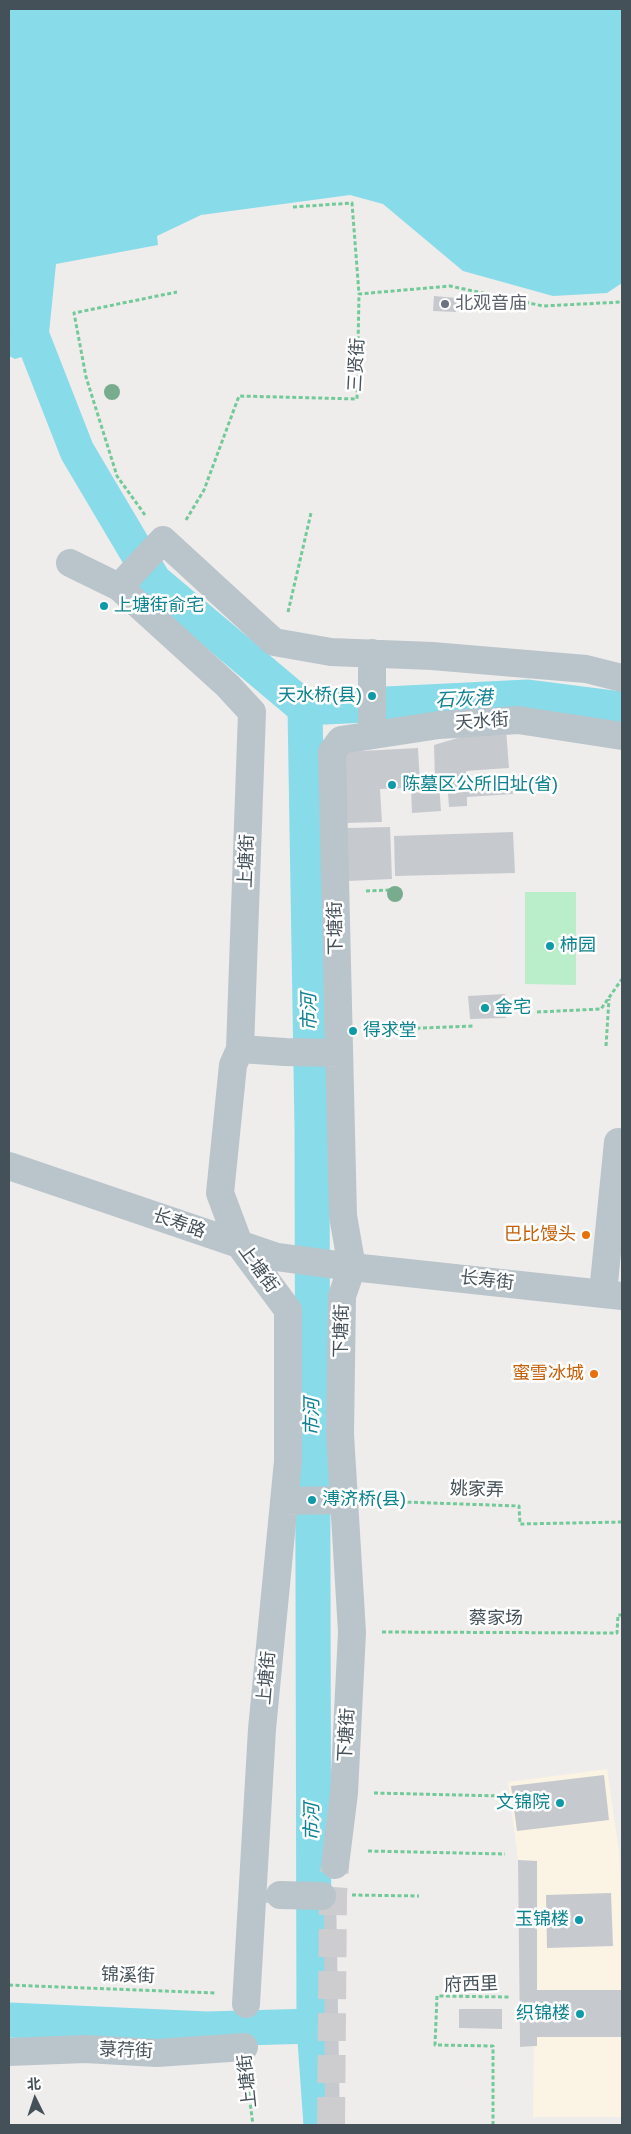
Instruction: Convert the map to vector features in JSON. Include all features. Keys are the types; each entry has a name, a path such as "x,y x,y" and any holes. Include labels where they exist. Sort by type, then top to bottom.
{"street":[{"path":"124,581 161,546 274,642 331,652 372,666 432,656 586,669 622,678"},
{"name":"上塘街","path":"70,563 124,581 252,712 240,1049 233,1065 220,1193 239,1244 288,1310 289,1501 262,1729 246,1999"},
{"path":"372,666 372,725"},
{"name":"天水街","path":"341,740 372,725 439,725 518,720 622,736"},
{"name":"下塘街","path":"337,1858 344,1793 352,1632 335,1500 340,1434 342,1296 352,1267 343,1216 334,1045 332,752 341,740"},
{"path":"240,1049 285,1052 334,1045"},
{"path":"613,1294 618,1142"},
{"name":"长寿路","path":"9,1166 277,1257 352,1267"},
{"name":"长寿街","path":"352,1267 613,1294"},
{"path":"289,1501 335,1500"},
{"path":"280,1895 332,1895"},
{"name":"菉荇街","path":"9,2052 85,2050 157,2053 244,2047"}],"path":[{"path":"293,207 352,203 359,294 450,286 543,306 622,302"},
{"path":"161,546 117,476 86,377 74,313 177,292"},
{"name":"三贤街","path":"161,546 204,490 239,396 357,399 359,294"},
{"path":"281,643 311,513"},
{"path":"537,1012 601,1010 622,979"},
{"path":"606,1046 609,998"},
{"path":"334,1045 472,1026"},
{"name":"姚家弄","path":"335,1500 519,1506 520,1524 622,1522"},
{"name":"蔡家场","path":"352,1632 617,1633 618,1615 622,1615"},
{"path":"344,1793 501,1796"},
{"path":"337,1858 505,1854"},
{"path":"332,1895 419,1896"},
{"name":"锦溪街","path":"9,1985 246,1999"},
{"name":"府西里","path":"492,2125 493,2046 435,2045 437,1996 509,1997"},
{"name":"上塘街","path":"244,2047 253,2125"}],"shaded area":[{"path":"607,1769 619,1852 622,1933 622,2117 533,2117 534,2047 520,2047 518,1860 508,1782"}],"green space":[{"path":"525,892 576,892 576,985 525,984"}],"water":[{"path":"9,9 622,9 622,283 607,293 553,296 463,271 383,204 350,195 201,215 157,236 158,245 56,264 48,343 38,352 15,359 9,356"}],"building":[{"name":"北观音庙","path":"434,296 457,298 456,312 433,311"},
{"path":"506,729 509,768 466,771 467,780 511,777 513,794 467,797 467,806 449,807 447,781 439,782 441,811 412,813 411,788 380,789 382,822 346,823 342,752 418,748 420,783 435,782 434,745 461,737"},
{"path":"390,827 392,879 348,881 346,828"},
{"path":"513,832 515,873 395,876 394,836"},
{"path":"505,994 506,1018 470,1019 468,996"},
{"name":"文锦院","path":"604,1775 609,1820 517,1831 511,1786"},
{"path":"518,1860 537,1861 537,1990 622,1990 622,2037 537,2037 537,2046 520,2047"},
{"path":"260,1890 336,1891 340,2125 325,2125 324,1903 260,1903"},
{"name":"玉锦楼","path":"611,1893 613,1946 547,1948 546,1895"},
{"path":"459,2009 502,2009 502,2029 459,2028"}],"waterway":[{"path":"9,277 77,451 154,581 305,708"},
{"name":"石灰港","path":"305,708 528,697 622,709"},
{"name":"市河","path":"305,708 312,1127 314,2026 321,2125"},
{"path":"9,2020 207,2029 314,2026"}],"tunnel":[{"path":"331,2125 333,1894 335,1865"}],"place":[{"name":"北观音庙","path":"445,304"},
{"name":"上塘街俞宅","path":"104,606"},
{"name":"天水桥(县)","path":"372,696"},
{"name":"陈墓区公所旧址(省)","path":"392,785"},
{"name":"柿园","path":"550,946"},
{"name":"金宅","path":"485,1008"},
{"name":"得求堂","path":"353,1031"},
{"name":"巴比馒头","path":"586,1235"},
{"name":"蜜雪冰城","path":"594,1374"},
{"name":"溥济桥(县)","path":"312,1500"},
{"name":"文锦院","path":"560,1803"},
{"name":"玉锦楼","path":"579,1920"},
{"name":"织锦楼","path":"580,2014"}]}
